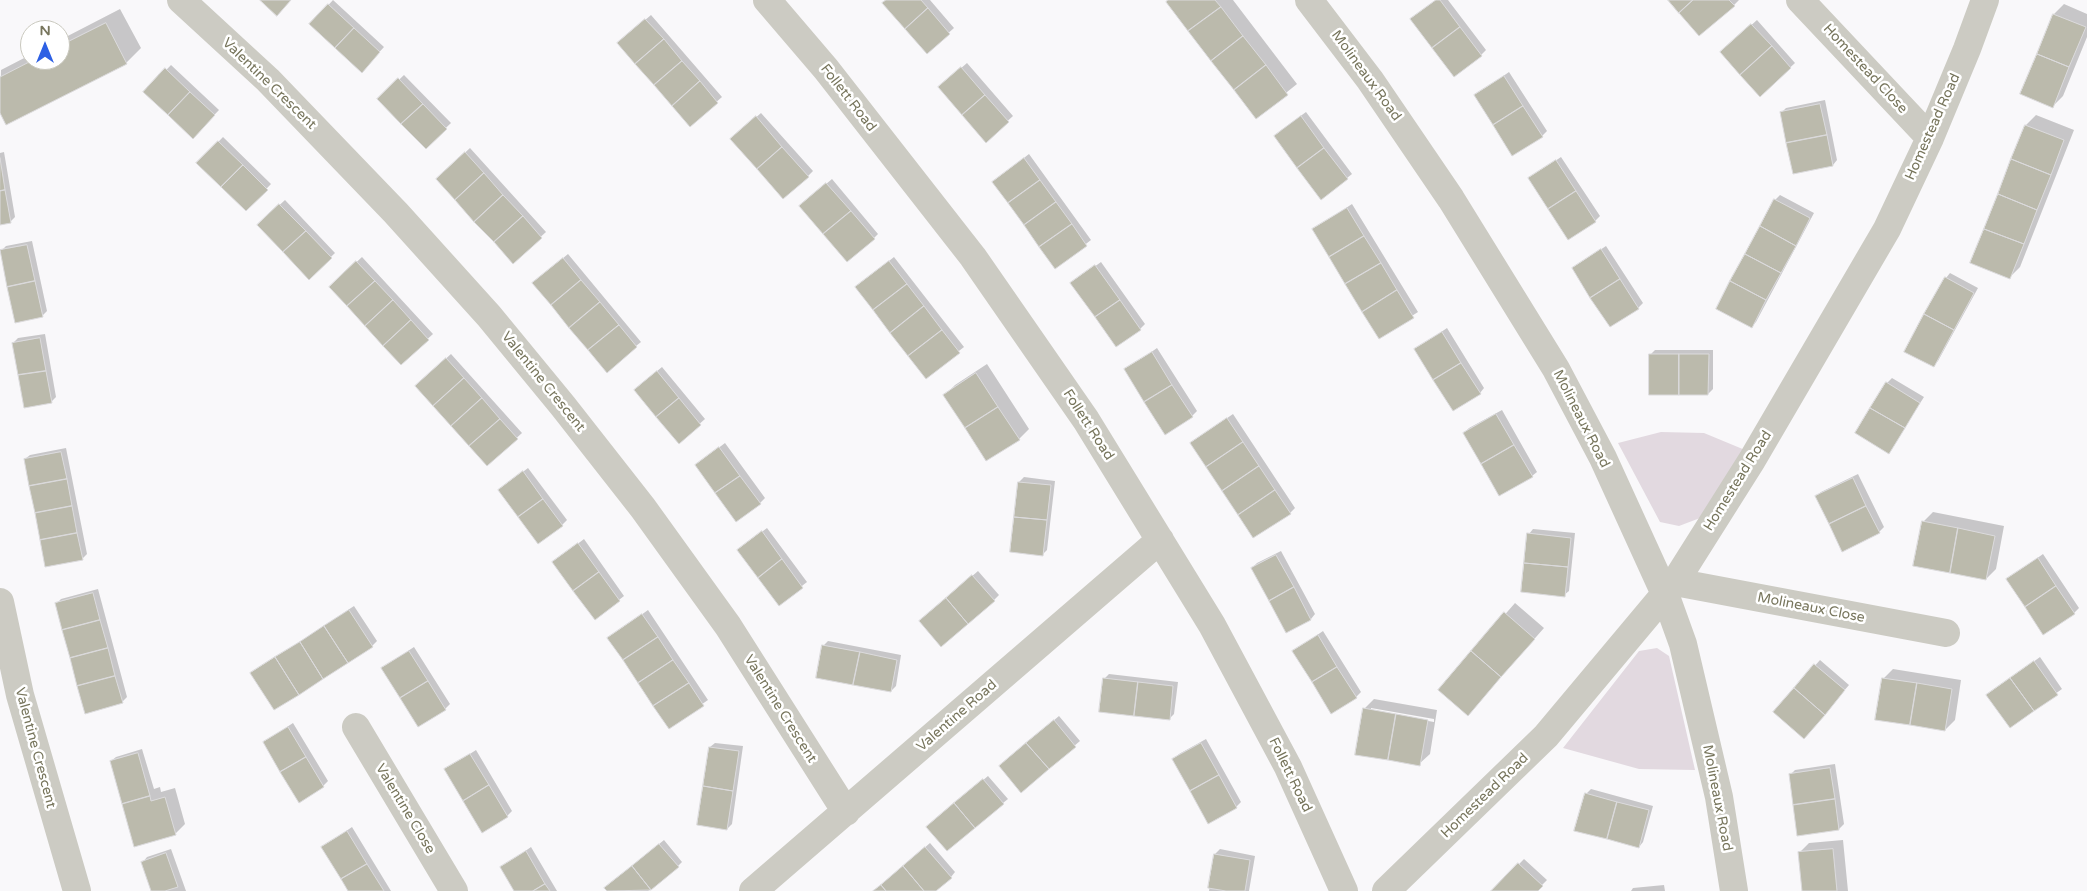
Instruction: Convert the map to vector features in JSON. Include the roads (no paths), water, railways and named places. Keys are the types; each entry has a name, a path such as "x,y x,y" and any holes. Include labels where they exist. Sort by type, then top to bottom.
{"street":[{"name":"Valentine Crescent","path":"181,0 268,80 396,213 489,316 563,406 644,508 728,626 846,812"},
{"name":"Follett Road","path":"767,0 826,69 973,256 1086,420 1212,625 1288,767 1344,891"},
{"name":"Molineaux Road","path":"1309,0 1370,80 1451,199 1556,369 1670,588 1719,797 1734,891"},
{"name":"Homestead Close","path":"1800,0 1930,138"},
{"name":"Homestead Road","path":"1386,891 1546,736 1670,588 1752,460 1887,229 1930,138 1985,0"},
{"name":"Valentine Road","path":"753,891 1160,540"},
{"name":"Molineaux Close","path":"1670,588 1946,634"},
{"name":"Valentine Crescent","path":"0,602 20,695 77,891"},
{"name":"Valentine Close","path":"356,727 454,891"}]}
